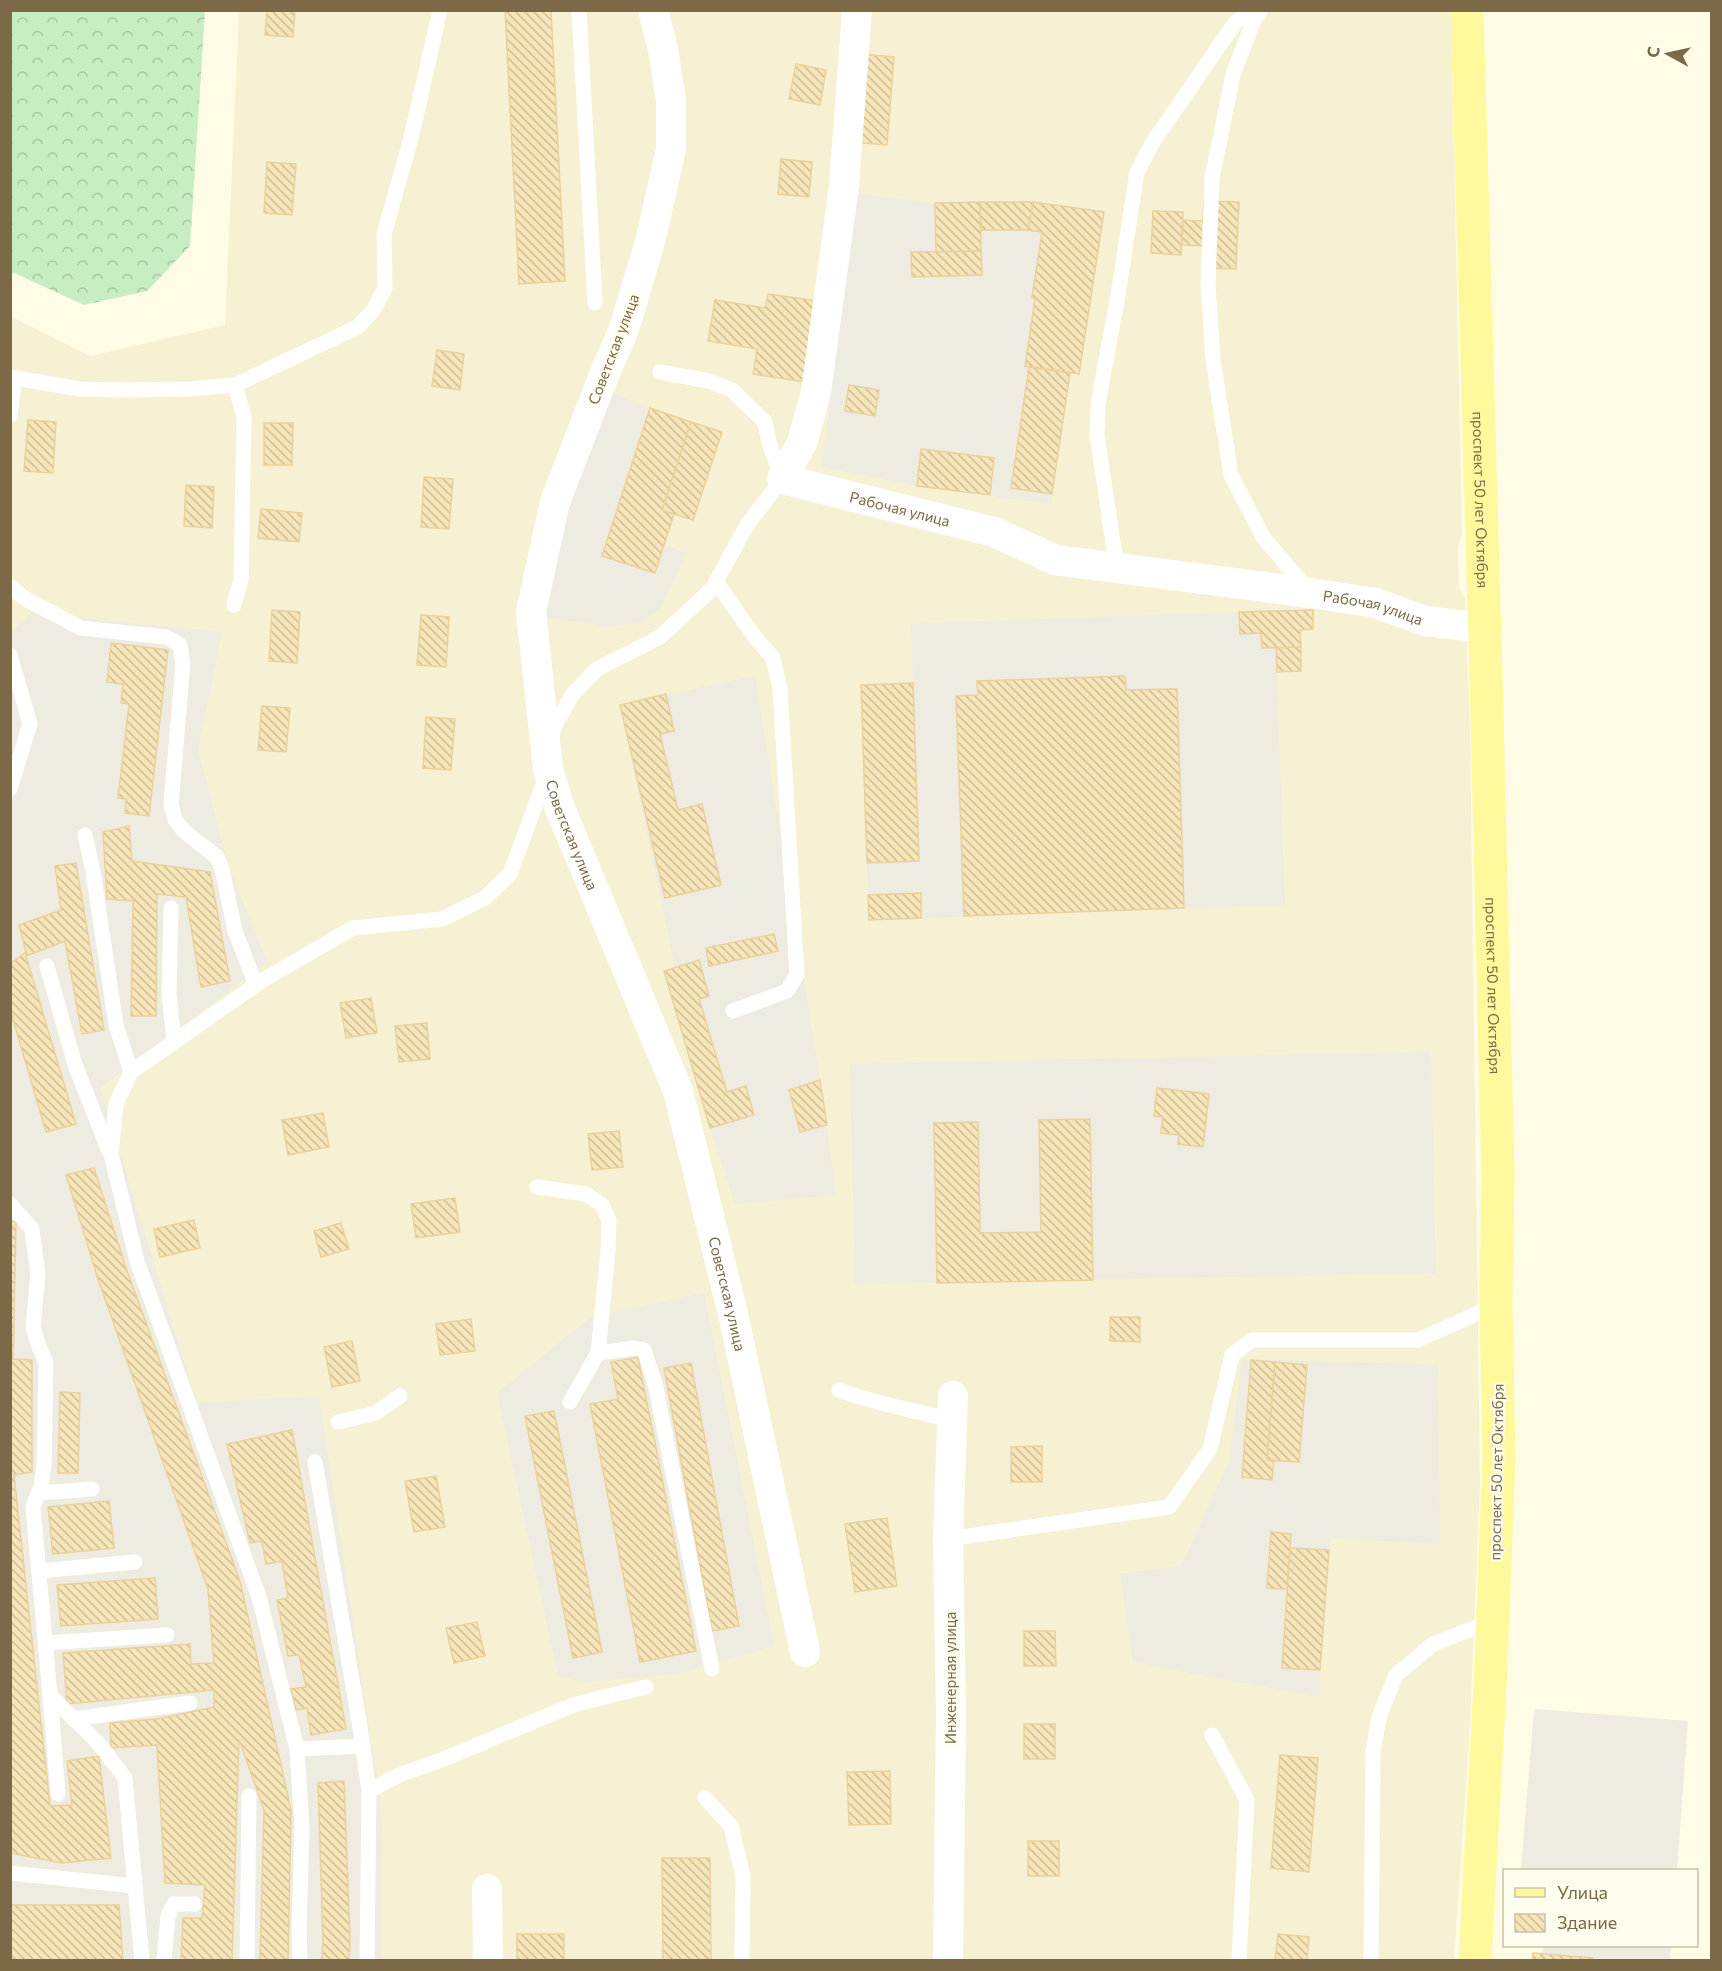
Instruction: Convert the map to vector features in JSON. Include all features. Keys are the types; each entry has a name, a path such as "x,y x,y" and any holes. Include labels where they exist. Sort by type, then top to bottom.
{"main road":[{"name":"проспект 50 лет Октября","path":"1467,10 1498,1176 1496,1305 1499,1456 1493,1621 1475,1960"}],"street":[{"name":"Советская улица","path":"653,10 663,49 671,100 671,149 650,242 623,332 555,502 531,612 548,769 559,806 678,1091 734,1318 804,1652"},
{"path":"782,479 802,443 816,392 844,186 857,10"},
{"name":"Рабочая улица","path":"782,479 994,532 1055,560 1376,603 1425,621 1484,628"},
{"name":"Инженерная улица","path":"948,1960 951,1714 948,1539 953,1408"},
{"path":"487,1889 488,1960"}],"lane":[{"path":"10,415 13,378 80,389 191,389 235,385 358,327 374,309 385,288 384,234 411,138 440,10"},
{"path":"579,10 595,303"},
{"path":"1117,569 1097,435 1098,404 1118,296 1137,172 1153,142 1236,23 1253,10"},
{"path":"1261,10 1255,18 1233,74 1212,178 1208,284 1213,360 1231,476 1263,537 1311,593"},
{"path":"111,1154 116,1104 130,1072 256,985 353,928 442,919 486,898 510,874 548,769 554,727 572,695 597,669 660,637 712,589 747,525 782,479 769,442 765,422 732,390 709,381 660,372"},
{"path":"234,605 241,580 244,417 235,385"},
{"path":"716,582 773,658 780,689 797,975 787,991 733,1011"},
{"path":"10,586 24,598 81,628 166,637 180,645 183,664 171,804 176,820 184,831 217,857 222,869 235,931 256,985"},
{"path":"10,655 30,724 10,789"},
{"path":"85,836 93,872 116,1025 130,1072"},
{"path":"171,908 169,994 174,1041"},
{"path":"47,966 75,1065 111,1154 137,1261 259,1597 297,1749 302,1828 300,1960"},
{"path":"537,1187 586,1194 602,1205 609,1220 598,1353 570,1402"},
{"path":"10,1204 32,1229 38,1275 33,1327 46,1362 44,1466 39,1493 33,1507 58,1794"},
{"path":"948,1539 1169,1506 1210,1449 1232,1354 1252,1340 1418,1340 1496,1305"},
{"path":"598,1353 633,1348 644,1350 655,1383 712,1669"},
{"path":"839,1390 866,1400 917,1411 953,1408"},
{"path":"338,1422 376,1413 400,1396"},
{"path":"315,1462 369,1791 366,1960"},
{"path":"39,1493 92,1489"},
{"path":"39,1571 135,1562"},
{"path":"1371,1960 1373,1751 1379,1717 1396,1675 1433,1644 1493,1621"},
{"path":"45,1643 167,1635"},
{"path":"369,1791 399,1775 444,1759 573,1705 646,1687"},
{"path":"50,1695 100,1745 125,1778 142,1960"},
{"path":"73,1719 190,1703"},
{"path":"1212,1735 1247,1800 1239,1960"},
{"path":"297,1749 363,1746"},
{"path":"247,1960 249,1796"},
{"path":"705,1798 731,1826 743,1876 742,1960"},
{"path":"10,1874 135,1886"},
{"path":"164,1960 168,1916 174,1904 194,1904"}],"shaded area":[{"path":"239,11 1451,11 1462,534 1458,547 1459,587 1465,599 1470,728 1480,1482 1470,1726 1454,1960 11,1960 10,316 90,356 225,325"},
{"path":"855,194 935,203 1033,202 1104,212 1079,374 1070,373 1051,504 917,486 822,467"},
{"path":"612,393 722,432 693,520 674,515 664,545 686,553 661,608 640,623 607,626 543,617 568,507"},
{"path":"1239,612 1240,634 1261,633 1262,648 1276,648 1285,905 869,920 861,685 913,683 911,624"},
{"path":"32,613 222,632 198,749 227,861 267,962 100,1088 197,1403 319,1396 382,1812 381,1960 11,1960 10,633"},
{"path":"755,676 820,1080 836,1195 735,1204 664,971 675,967 620,705"},
{"path":"1431,1052 1436,1273 855,1284 850,1064"},
{"path":"704,1293 774,1646 677,1674 583,1682 558,1676 497,1393 591,1317"},
{"path":"1242,1359 1438,1365 1440,1544 1330,1538 1319,1697 1133,1662 1120,1574 1181,1566 1229,1462"},
{"path":"1534,1709 1688,1721 1677,1869 1521,1869"},
{"path":"1543,1947 1671,1947 1670,1960 1593,1960 1593,1958 1542,1954"}],"green space":[{"path":"11,10 205,11 190,246 147,291 84,305 14,273 11,274"}],"building":[{"path":"267,10 295,10 293,37 265,35"},
{"path":"505,10 551,10 565,281 519,284"},
{"path":"860,54 894,57 887,145 853,142"},
{"path":"796,64 826,70 820,105 789,99"},
{"path":"781,159 812,162 809,197 778,194"},
{"path":"267,162 296,164 292,215 264,213"},
{"path":"1204,201 1239,202 1236,269 1203,268 1204,246 1182,245 1183,220 1203,221"},
{"path":"980,202 981,251 936,252 935,203"},
{"path":"980,202 1033,202 1028,230 981,230"},
{"path":"1033,202 1104,212 1079,374 1025,366 1042,232 1028,230"},
{"path":"1153,211 1183,212 1181,255 1151,253"},
{"path":"981,251 982,275 912,277 911,252"},
{"path":"768,294 817,301 805,382 753,374 757,349 708,341 715,300 765,308"},
{"path":"437,350 464,354 460,390 432,386"},
{"path":"1029,367 1070,373 1052,494 1011,488"},
{"path":"849,385 879,390 875,416 845,411"},
{"path":"650,408 691,422 662,510 674,514 655,573 602,556"},
{"path":"28,420 56,422 53,473 24,471"},
{"path":"691,422 722,432 693,520 662,510"},
{"path":"264,423 293,423 292,465 264,465"},
{"path":"921,449 994,458 990,495 917,486"},
{"path":"424,477 453,479 449,529 421,527"},
{"path":"186,485 214,487 212,528 184,526"},
{"path":"261,509 302,513 299,542 258,538"},
{"path":"272,610 300,612 297,663 269,661"},
{"path":"1313,610 1313,629 1300,630 1301,647 1262,648 1261,633 1240,634 1239,612"},
{"path":"421,615 449,617 446,667 417,665"},
{"path":"111,643 168,650 149,816 125,813 126,799 118,798 129,704 121,703 123,684 107,682"},
{"path":"1301,647 1301,671 1277,672 1276,648"},
{"path":"1125,676 1126,690 1177,689 1184,908 964,916 956,696 978,695 977,681"},
{"path":"913,683 919,861 867,863 861,685"},
{"path":"666,694 674,731 660,734 678,810 702,804 721,885 665,898 620,705"},
{"path":"262,706 290,708 286,752 258,750"},
{"path":"426,717 455,719 451,770 423,768"},
{"path":"129,826 132,861 210,872 230,981 201,987 186,897 157,894 156,1016 131,1016 133,901 107,899 103,832"},
{"path":"76,863 104,1030 82,1034 65,941 26,956 76,1124 46,1132 10,1009 10,964 26,952 19,925 61,910 55,866"},
{"path":"921,893 921,918 869,920 868,895"},
{"path":"774,934 778,951 709,966 706,948"},
{"path":"699,960 709,996 699,999 727,1092 746,1086 754,1115 710,1128 664,971"},
{"path":"371,998 377,1033 346,1038 340,1003"},
{"path":"427,1023 430,1059 399,1062 395,1026"},
{"path":"820,1080 827,1125 800,1132 789,1090"},
{"path":"1157,1088 1209,1094 1203,1147 1178,1144 1179,1135 1161,1133 1163,1117 1154,1116"},
{"path":"323,1113 329,1147 288,1155 282,1120"},
{"path":"1090,1119 1093,1280 937,1283 934,1123 978,1122 980,1233 1041,1232 1039,1120"},
{"path":"619,1131 623,1167 592,1170 588,1134"},
{"path":"94,1168 126,1268 240,1581 291,1810 288,1960 260,1960 264,1810 239,1739 232,1960 181,1960 183,1918 202,1918 205,1885 165,1883 157,1745 111,1748 110,1723 157,1719 214,1707 214,1690 67,1704 63,1653 190,1644 191,1664 214,1663 208,1589 99,1282 66,1175"},
{"path":"455,1198 460,1232 416,1238 411,1204"},
{"path":"194,1220 200,1248 160,1257 154,1229"},
{"path":"10,1221 16,1222 13,1359 32,1360 32,1472 14,1475 50,1806 72,1805 67,1761 99,1756 111,1858 62,1863 10,1853"},
{"path":"341,1223 349,1249 321,1257 314,1231"},
{"path":"1110,1317 1140,1317 1140,1342 1110,1341"},
{"path":"471,1319 475,1351 440,1355 436,1324"},
{"path":"352,1341 360,1381 332,1387 324,1347"},
{"path":"638,1357 696,1651 640,1662 590,1404 618,1399 611,1362"},
{"path":"1251,1360 1275,1362 1267,1460 1274,1460 1272,1480 1242,1477"},
{"path":"1275,1362 1307,1365 1299,1462 1267,1460"},
{"path":"691,1363 739,1626 712,1631 664,1368"},
{"path":"60,1392 80,1393 78,1473 58,1473"},
{"path":"554,1411 602,1652 573,1658 525,1416"},
{"path":"292,1430 346,1729 311,1735 307,1708 296,1710 291,1689 306,1687 299,1655 288,1656 277,1600 288,1598 282,1561 266,1564 262,1541 250,1543 227,1444"},
{"path":"1042,1446 1042,1482 1011,1482 1011,1447"},
{"path":"436,1476 445,1527 414,1532 405,1481"},
{"path":"109,1501 114,1548 53,1554 48,1507"},
{"path":"887,1518 897,1586 855,1592 845,1524"},
{"path":"1271,1532 1291,1534 1287,1589 1267,1588"},
{"path":"1290,1548 1329,1550 1320,1670 1282,1668"},
{"path":"155,1578 158,1619 61,1626 57,1585"},
{"path":"477,1622 485,1656 454,1663 446,1628"},
{"path":"1024,1631 1055,1631 1056,1666 1024,1666"},
{"path":"1024,1724 1055,1724 1055,1759 1024,1759"},
{"path":"1280,1755 1318,1758 1309,1872 1271,1868"},
{"path":"890,1771 891,1824 849,1825 847,1772"},
{"path":"344,1781 349,1960 322,1960 318,1783"},
{"path":"1028,1841 1059,1841 1059,1876 1028,1876"},
{"path":"662,1858 710,1858 711,1960 663,1960"},
{"path":"10,1905 119,1905 123,1960 10,1960"},
{"path":"517,1934 564,1934 564,1960 517,1960"},
{"path":"1278,1934 1309,1937 1307,1960 1275,1960"},
{"path":"1533,1953 1593,1958 1593,1960 1532,1960"}]}
